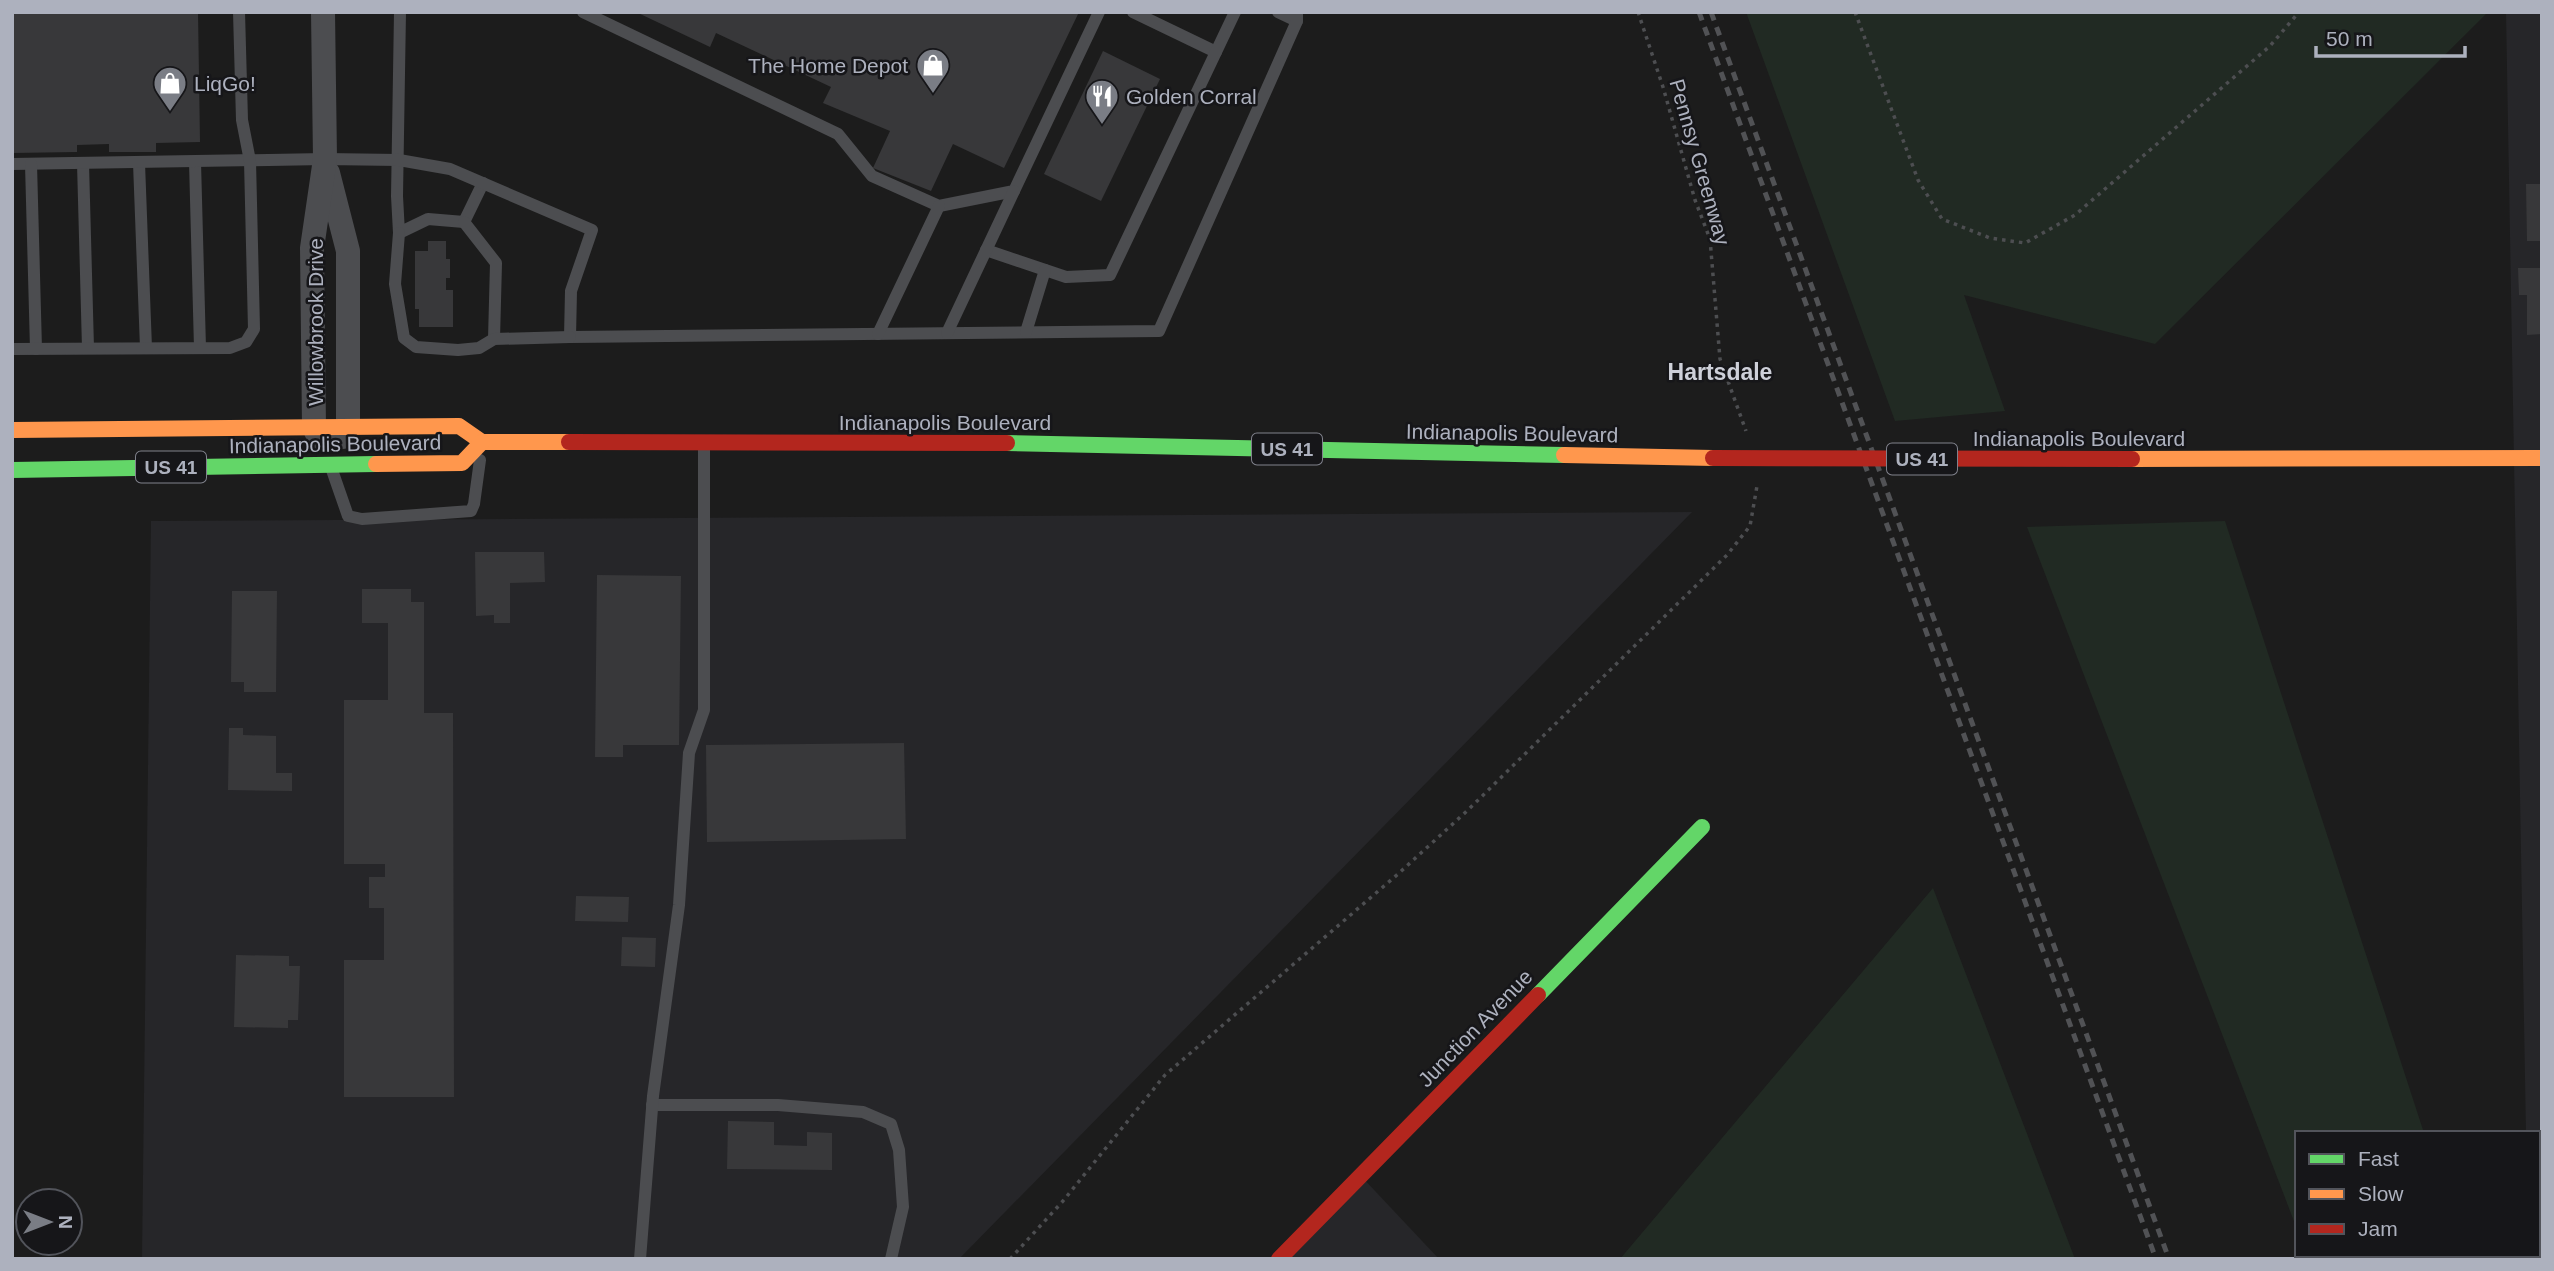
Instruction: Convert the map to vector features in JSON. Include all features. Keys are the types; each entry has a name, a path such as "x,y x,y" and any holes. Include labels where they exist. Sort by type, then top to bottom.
{"main road":[{"name":"Indianapolis Boulevard","path":"12,430 459,426 482,442 973,442 1713,458 2542,458"},
{"name":"Indianapolis Boulevard","path":"12,470 462,463 482,442"},
{"name":"Junction Avenue","path":"1279,1259 1702,827"}],"street":[{"name":"Willowbrook Drive","path":"323,12 325,159 312,248 314,427 330,465"},
{"name":"Willowbrook Drive","path":"325,159 348,251 348,426 330,465"}],"lane":[{"path":"12,349 230,348 246,342 254,329 250,161 242,120 239,12"},
{"path":"400,12 395,284 404,338 416,347 458,350 479,348 494,339 1159,331 1297,17 1278,12"},
{"path":"583,12 838,134 872,176 939,206 1014,191"},
{"path":"947,333 1099,12"},
{"path":"1133,12 1152,16 1216,52"},
{"path":"986,250 1066,277 1110,275 1235,12"},
{"path":"12,164 325,159 399,160 450,169 592,230 571,291 570,337"},
{"path":"195,162 200,348"},
{"path":"83,163 88,348"},
{"path":"139,163 146,348"},
{"path":"32,164 36,349"},
{"path":"464,222 483,183"},
{"path":"878,334 939,206"},
{"path":"398,233 428,219 464,222 496,263 494,339"},
{"path":"1026,332 1045,270"},
{"path":"330,465 348,516 362,519 471,511 482,442"},
{"path":"640,1259 652,1105 680,905 689,753 704,710 704,442"},
{"path":"652,1105 779,1105 863,1112 891,1124 899,1150 903,1207 891,1259"}],"path":[{"name":"Pennsy Greenway","path":"1638,12 1663,87 1695,200 1710,239 1720,359 1748,437"},
{"path":"1854,12 1918,180 1942,219 1990,238 2025,243 2076,215 2270,46 2299,12"},
{"path":"1010,1259 1063,1201 1165,1074 1398,874 1468,810 1727,555 1750,526 1758,489 1756,476"}],"shaded area":[{"path":"1746,12 2488,12 2155,344 1964,295 2005,411 1895,421"},
{"path":"2506,12 2542,12 2542,1196 2540,1131 2526,1131"},
{"path":"1692,512 959,1259 142,1259 151,521"},
{"path":"2225,521 2423,1131 2295,1131 2295,1224 2027,527"},
{"path":"1933,888 2075,1259 1620,1259"},
{"path":"1360,1175 1439,1259 1279,1259"},
{"path":"2542,1196 2542,1259 2308,1259 2540,1257"}],"building":[{"path":"12,12 198,12 200,142 156,143 156,152 109,152 109,144 77,145 77,152 12,153"},
{"name":"The Home Depot","path":"636,12 1079,12 1004,168 953,144 931,191 873,168 890,131 823,103 831,87 716,33 710,47"},
{"name":"Golden Corral","path":"1103,51 1160,79 1101,201 1044,174"},
{"path":"2526,184 2542,184 2542,241 2527,241"},
{"path":"428,241 446,241 450,278 446,278 446,290 453,290 453,327 419,327 419,309 415,309 415,251 428,251"},
{"path":"2518,268 2542,268 2542,334 2527,335 2527,295 2519,295"},
{"path":"475,552 544,552 545,582 510,583 510,623 494,623 494,615 476,616"},
{"path":"597,575 681,576 679,745 623,745 623,757 595,757"},
{"path":"362,589 411,589 411,602 424,602 424,713 453,713 454,1097 344,1097 344,960 384,960 384,908 369,908 369,877 385,877 385,864 344,864 344,700 388,700 388,623 362,623"},
{"path":"232,591 277,591 276,692 244,692 244,682 231,682"},
{"path":"229,728 243,728 243,735 276,736 276,773 292,773 292,791 228,790"},
{"path":"904,743 906,839 707,842 706,745"},
{"path":"576,896 629,897 628,922 575,921"},
{"path":"622,937 656,938 655,967 621,966"},
{"path":"236,955 289,956 289,966 300,966 298,1020 288,1020 288,1028 234,1027"},
{"path":"728,1121 774,1122 774,1145 807,1146 807,1132 832,1133 832,1170 727,1169"}],"railway":[{"path":"1699,12 2156,1259"},
{"path":"1711,12 2169,1259"}],"traffic: fast":[{"path":"1007,443 1564,455"},
{"path":"12,470 376,464"},
{"path":"1538,995 1702,827"}],"traffic: slow":[{"path":"12,430 459,426 482,442 569,442"},
{"path":"376,464 462,463 482,442"},
{"path":"1564,455 1713,458"},
{"path":"2132,459 2542,458"}],"traffic: jam":[{"path":"569,442 1007,443"},
{"path":"1713,458 2132,459"},
{"path":"1279,1259 1538,995"}],"place":[{"name":"The Home Depot","path":"933,95"},
{"name":"LiqGo!","path":"170,113"},
{"name":"Golden Corral","path":"1102,126"}],"district":[{"name":"Hartsdale","path":"1720,372"}]}
